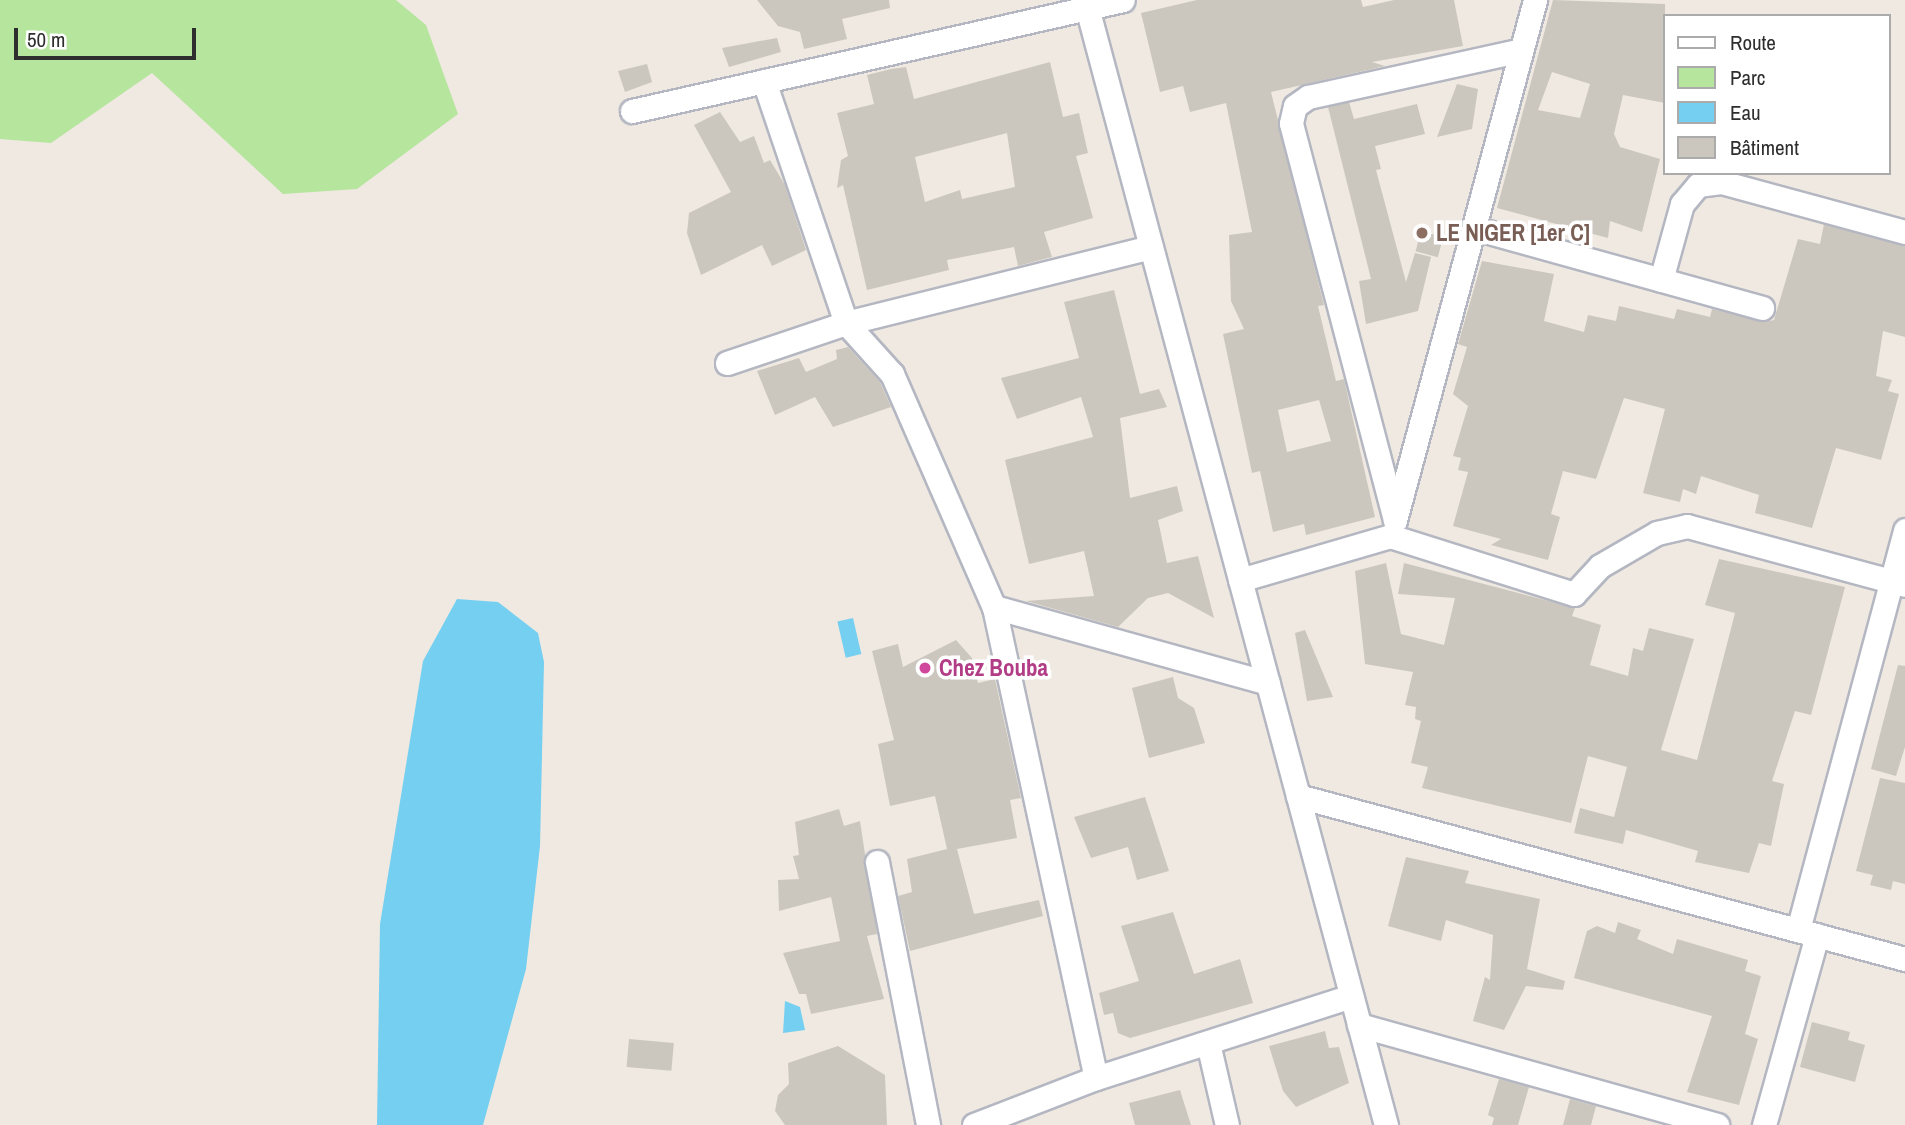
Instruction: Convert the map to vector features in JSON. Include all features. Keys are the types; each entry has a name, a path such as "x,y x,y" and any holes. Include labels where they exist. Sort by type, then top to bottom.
{"street":[{"path":"632,111 1086,4 1123,0"},
{"path":"1392,528 1535,0"},
{"path":"1086,4 1386,1125"},
{"path":"1392,528 1292,123 1295,106 1308,97 1521,50"},
{"path":"764,81 846,323 892,374 994,607 1096,1078"},
{"path":"1661,280 1682,204 1698,185 1721,182 1905,232"},
{"path":"1474,228 1762,308"},
{"path":"727,363 846,323 1151,247"},
{"path":"1240,580 1392,528 1574,594 1600,566 1657,533 1687,526 1898,583"},
{"path":"1764,1125 1807,933 1898,583 1905,530"},
{"path":"994,607 1268,683"},
{"path":"1298,796 1905,959"},
{"path":"877,862 928,1125"},
{"path":"974,1125 1096,1078 1352,996"},
{"path":"1359,1025 1717,1125"},
{"path":"1208,1043 1227,1125"}],"green space":[{"path":"0,0 396,0 426,25 458,114 357,189 283,194 152,73 51,143 0,139"}],"water":[{"path":"457,599 498,602 538,633 544,662 540,846 526,969 483,1125 377,1125 380,924 423,661"},
{"path":"853,618 861,654 846,658 837,622"},
{"path":"785,1001 800,1007 805,1030 783,1033"}],"building":[{"path":"757,0 889,0 890,8 842,19 847,39 804,49 800,32 778,26"},
{"path":"1197,0 1361,0 1363,7 1394,0 1454,0 1463,46 1372,62 1385,66 1271,92 1324,305 1318,306 1336,381 1344,379 1375,517 1306,535 1304,524 1273,532 1260,471 1252,473 1223,334 1244,329 1231,301 1229,235 1252,232 1226,103 1190,112 1183,86 1160,92 1141,13","holes":["1319,400 1331,441 1287,452 1278,410"]},
{"path":"1553,0 1665,4 1664,103 1623,95 1614,134 1620,147 1660,159 1642,232 1610,221 1608,238 1497,208","holes":["1552,72 1590,84 1580,118 1538,110"]},
{"path":"777,38 781,52 729,67 722,48"},
{"path":"1050,62 1063,117 1079,113 1088,153 1076,156 1093,218 1044,232 1052,257 1018,266 1014,247 947,260 949,270 867,290 843,185 837,188 841,160 848,156 837,113 874,104 867,75 891,69 906,67 914,99","holes":["1007,133 1015,187 962,199 960,190 925,202 915,157"]},
{"path":"647,64 652,82 625,92 618,71"},
{"path":"1457,84 1478,89 1472,129 1437,137"},
{"path":"1349,102 1354,119 1417,104 1425,134 1375,146 1381,169 1376,170 1406,282 1415,253 1431,257 1418,311 1366,324 1359,281 1371,279 1328,107"},
{"path":"720,112 740,142 754,136 764,163 770,160 785,185 806,250 772,266 762,245 701,275 687,233 689,213 731,192 694,125"},
{"path":"1824,224 1905,246 1905,337 1883,331 1876,376 1892,380 1888,391 1899,394 1881,460 1836,448 1812,528 1755,513 1759,495 1701,476 1696,494 1683,489 1680,502 1643,493 1665,409 1624,398 1596,479 1563,471 1551,514 1560,517 1548,560 1491,545 1501,539 1453,526 1468,472 1458,470 1461,458 1453,456 1468,406 1453,394 1467,347 1458,344 1482,261 1554,274 1544,321 1584,332 1588,315 1616,321 1619,306 1674,319 1677,309 1710,317 1712,309 1765,322 1774,320 1798,239 1820,244"},
{"path":"1421,231 1443,237 1438,257 1416,251"},
{"path":"1114,290 1140,394 1159,389 1167,407 1120,418 1130,498 1177,486 1183,511 1158,520 1167,563 1198,556 1214,618 1168,593 1148,598 1118,627 1026,601 1094,596 1084,551 1029,564 1005,460 1093,437 1081,397 1017,419 1001,378 1079,358 1064,302"},
{"path":"848,347 880,382 891,407 833,427 815,397 775,415 757,371 799,358 806,372 837,359 836,350"},
{"path":"1719,559 1845,587 1811,715 1795,711 1772,781 1784,784 1771,846 1759,843 1749,873 1695,862 1698,851 1626,830 1623,844 1574,833 1580,808 1614,817 1627,767 1588,756 1571,823 1422,788 1428,767 1411,763 1421,721 1415,719 1416,707 1405,705 1413,672 1365,664 1355,571 1386,563 1401,634 1444,645 1455,598 1398,594 1404,563 1575,608 1572,616 1601,625 1590,665 1628,676 1633,648 1643,651 1649,628 1694,639 1661,750 1697,760 1735,613 1705,605"},
{"path":"1305,630 1333,697 1307,701 1295,633"},
{"path":"956,640 972,658 978,683 995,679 1021,798 1010,800 1017,838 957,849 974,914 1039,900 1043,916 910,951 898,896 912,892 907,859 947,849 935,796 890,806 878,744 894,740 872,651 898,644 903,667"},
{"path":"1898,665 1905,666 1905,747 1896,776 1871,769"},
{"path":"1173,677 1178,698 1194,708 1205,743 1149,758 1132,688"},
{"path":"1880,778 1905,783 1905,884 1893,881 1891,890 1870,885 1873,875 1856,871"},
{"path":"1145,797 1169,871 1137,880 1128,847 1091,858 1074,817"},
{"path":"839,809 844,826 860,821 877,934 867,936 884,999 811,1014 806,994 799,994 783,953 840,941 831,897 779,911 778,880 799,879 793,856 799,855 795,822"},
{"path":"1406,857 1469,871 1465,883 1540,899 1527,969 1565,981 1563,990 1526,986 1504,1030 1473,1021 1485,977 1490,980 1493,935 1446,920 1441,941 1388,926"},
{"path":"1173,912 1194,974 1240,959 1253,1003 1130,1038 1118,1033 1113,1013 1104,1015 1099,993 1139,981 1121,926"},
{"path":"1618,922 1641,930 1637,939 1673,954 1677,939 1748,960 1745,971 1761,976 1745,1034 1758,1039 1739,1105 1687,1092 1712,1016 1574,978 1587,931 1597,926 1615,933"},
{"path":"1812,1022 1850,1032 1848,1040 1865,1045 1855,1082 1800,1067"},
{"path":"1325,1031 1329,1048 1339,1047 1349,1083 1296,1107 1283,1091 1269,1046"},
{"path":"629,1039 674,1043 671,1071 627,1067"},
{"path":"838,1046 885,1075 887,1125 785,1125 775,1111 778,1095 789,1084 788,1063"},
{"path":"1499,1079 1529,1087 1518,1125 1492,1125 1494,1118 1488,1115"},
{"path":"1180,1090 1191,1125 1135,1125 1129,1103"},
{"path":"1570,1099 1596,1106 1591,1125 1563,1125"}],"place":[{"name":"LE NIGER [1er C]","path":"1422,233"},
{"name":"Chez Bouba","path":"925,668"}]}
